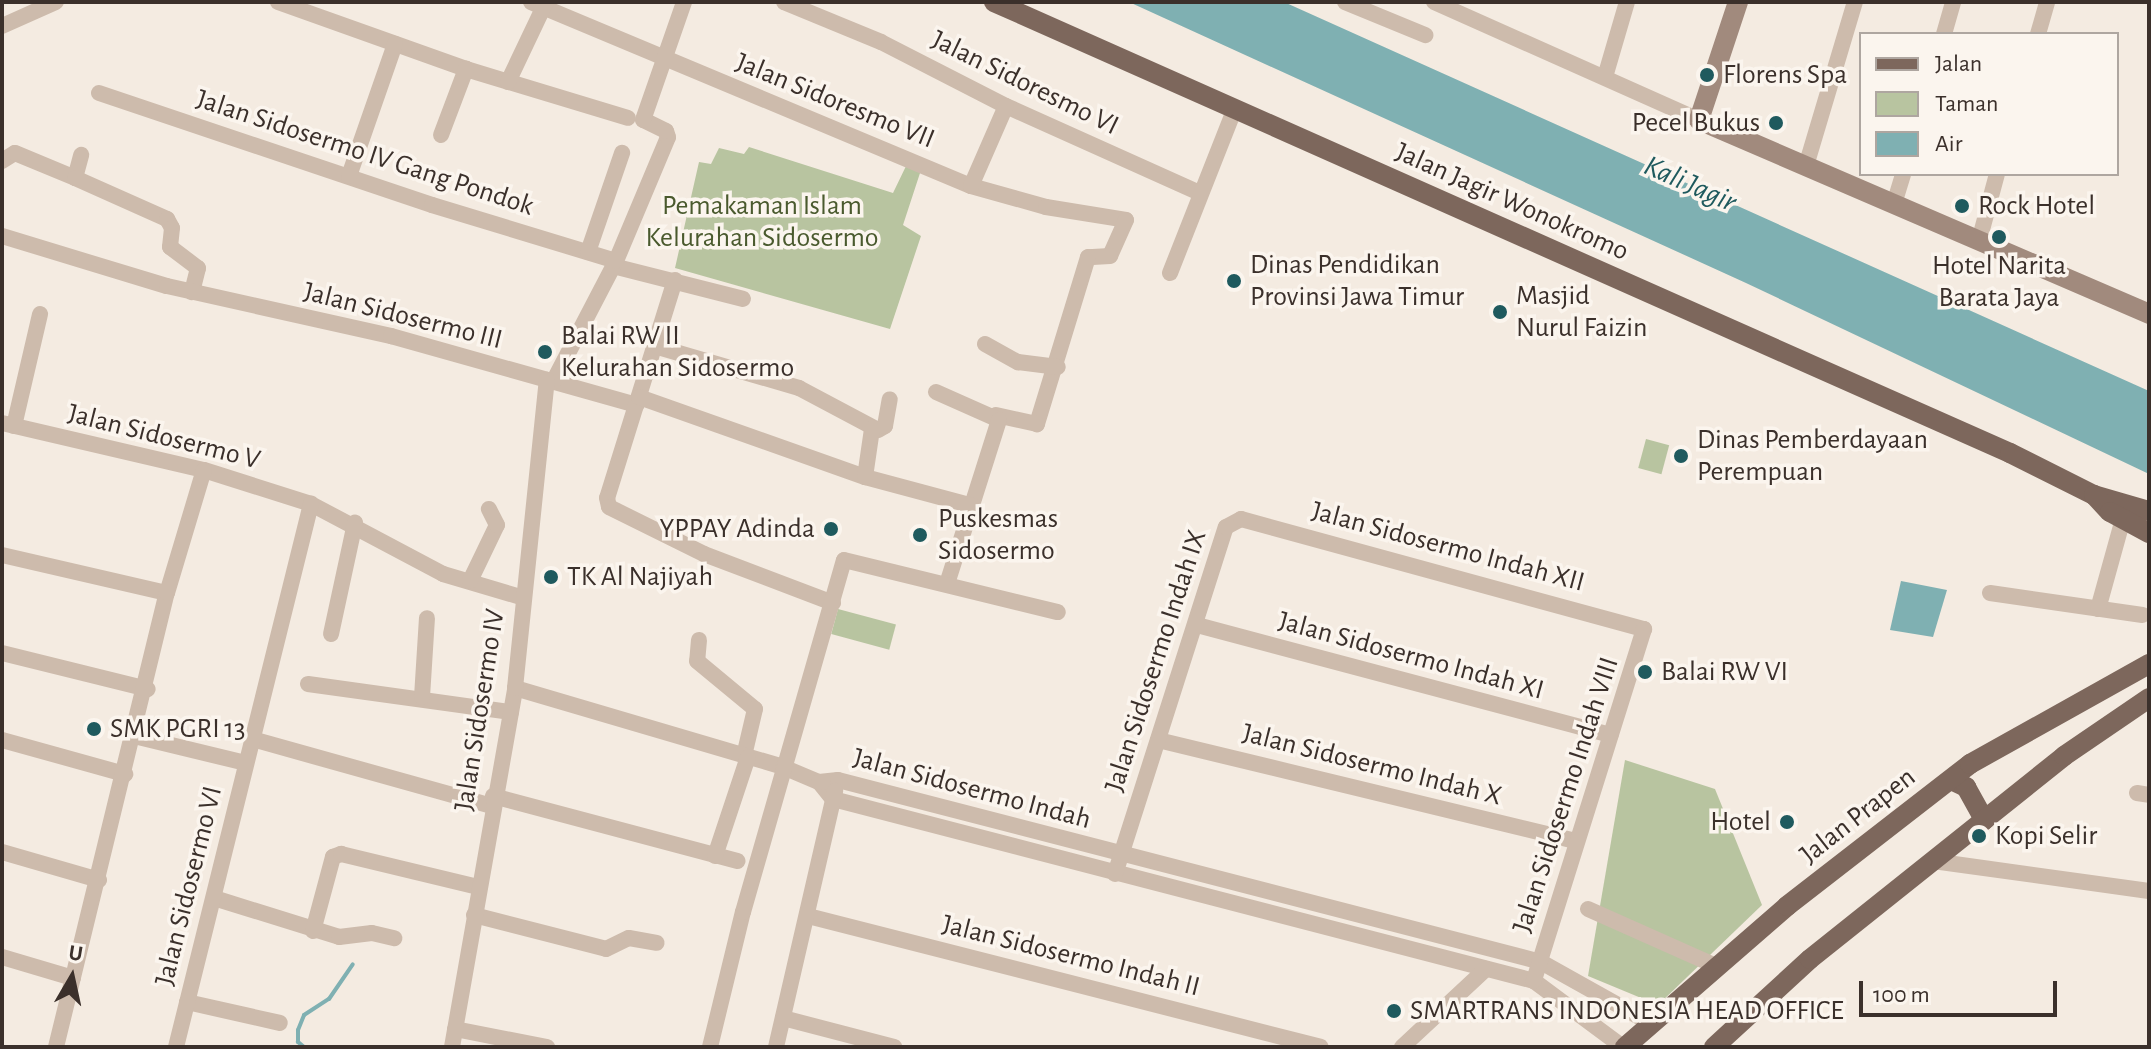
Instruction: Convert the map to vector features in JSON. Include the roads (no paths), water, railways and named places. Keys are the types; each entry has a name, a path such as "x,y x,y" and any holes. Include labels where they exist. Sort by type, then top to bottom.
{"main road":[{"name":"Jalan Jagir Wonokromo","path":"994,2 2010,453 2094,495 2149,511"},
{"name":"Jalan Jagir Wonokromo","path":"2094,495 2123,519 2149,533"},
{"name":"Jalan Prapen","path":"1624,1047 1787,906 1958,784 2016,735 2149,664"},
{"path":"1714,1047 1810,959 1933,861 1982,813 2149,698"},
{"path":"1958,784 1982,813"}],"street":[{"path":"2,26 56,2"},
{"path":"278,2 466,69 636,120 669,58 684,2"},
{"name":"Jalan Sidoresmo VI","path":"784,2 881,42 1006,106 1200,193"},
{"path":"1345,2 1425,35"},
{"path":"1434,2 2149,314"},
{"path":"1605,77 1627,2"},
{"path":"1699,120 1738,2"},
{"path":"1806,166 1855,2"},
{"path":"1945,32 1953,2"},
{"path":"2039,32 2047,2"},
{"path":"508,82 541,4"},
{"name":"Jalan Sidoresmo VII","path":"541,4 971,186 1046,207 1127,221 1110,256 1088,257 1058,367"},
{"path":"349,176 395,44"},
{"path":"441,135 466,69"},
{"name":"Jalan Sidosermo IV Gang Pondok","path":"99,93 588,252 614,264 743,299"},
{"path":"971,186 1006,106"},
{"path":"1170,273 1235,108"},
{"name":"Jalan Sidosermo IV","path":"452,1047 492,801 515,688 550,381 614,264 668,137 666,131 636,120"},
{"path":"2,161 15,153 167,219 170,247 198,268 192,292"},
{"path":"588,252 622,153"},
{"path":"75,178 81,155"},
{"path":"1894,204 1902,176"},
{"path":"1979,241 1996,176"},
{"name":"Jalan Sidosermo III","path":"2,236 192,292 391,336 550,381 638,401 865,477 973,506"},
{"path":"675,280 658,347 607,498 611,510 704,554 833,603"},
{"path":"8,425 40,314"},
{"path":"936,392 1035,427 1058,367 1018,362 985,344"},
{"path":"658,347 799,388 872,429 885,426 890,399"},
{"path":"947,584 999,424 996,415"},
{"name":"Jalan Sidosermo V","path":"8,425 204,470 311,504 355,523 443,574 524,598"},
{"path":"865,477 872,429"},
{"path":"56,1047 148,689 167,593 204,470"},
{"name":"Jalan Sidosermo VI","path":"176,1047 311,504"},
{"path":"470,581 496,527 489,509"},
{"name":"Jalan Sidosermo Indah IX","path":"1115,874 1226,527 1241,519"},
{"name":"Jalan Sidosermo Indah XII","path":"1241,519 1642,626"},
{"path":"2098,609 2123,519"},
{"path":"331,634 355,523"},
{"path":"2,555 167,593"},
{"path":"710,1047 783,767 844,560 1058,612"},
{"path":"1990,593 2142,615"},
{"path":"422,697 427,618"},
{"name":"Jalan Sidosermo Indah XI","path":"1197,625 1611,735"},
{"name":"Jalan Sidosermo Indah VIII","path":"1534,981 1574,841 1643,640 1642,626"},
{"path":"699,640 697,661 755,709 746,756 715,856"},
{"path":"2,653 148,689"},
{"path":"308,684 422,697 511,712"},
{"path":"515,688 783,767 819,782"},
{"path":"134,736 246,763"},
{"path":"252,739 737,861"},
{"path":"2,740 125,774"},
{"name":"Jalan Sidosermo Indah X","path":"1158,740 1574,841"},
{"path":"776,1047 838,780"},
{"name":"Jalan Sidosermo Indah","path":"819,782 838,780 1541,962 1652,1024"},
{"name":"Jalan Sidosermo Indah","path":"819,782 833,799 1534,981 1624,1047"},
{"path":"313,931 333,857 341,854 478,887"},
{"path":"15,856 99,880"},
{"path":"1933,861 2149,891"},
{"path":"214,898 339,937 372,933 394,938"},
{"path":"1319,926 1323,908"},
{"path":"1588,909 1718,967"},
{"path":"474,915 606,949 629,938 657,943"},
{"name":"Jalan Sidosermo Indah II","path":"808,916 1321,1047"},
{"path":"2,957 73,978"},
{"path":"1457,994 1459,962"},
{"path":"1402,1047 1486,969"},
{"path":"187,1002 280,1023"},
{"path":"783,1018 894,1047"},
{"path":"455,1029 547,1047"}],"water":[{"name":"Kali Jagir","path":"1129,2 1284,2 2149,391 2149,474 1746,283"},
{"path":"1901,581 1947,590 1933,637 1890,630"}],"waterway":[{"path":"304,1047 298,1042 298,1030 304,1015 329,999 353,964"}],"place":[{"name":"Florens Spa","path":"1707,75"},
{"name":"Pecel Bukus","path":"1776,123"},
{"name":"Rock Hotel","path":"1962,206"},
{"name":"Hotel Narita Barata Jaya","path":"1999,237"},
{"name":"Dinas Pendidikan Provinsi Jawa Timur","path":"1234,281"},
{"name":"Masjid Nurul Faizin","path":"1500,312"},
{"name":"Balai RW II Kelurahan Sidosermo","path":"545,352"},
{"name":"Dinas Pemberdayaan Perempuan","path":"1681,456"},
{"name":"YPPAY Adinda","path":"831,529"},
{"name":"Puskesmas Sidosermo","path":"920,535"},
{"name":"TK Al Najiyah","path":"551,577"},
{"name":"Balai RW VI","path":"1645,672"},
{"name":"SMK PGRI 13","path":"94,729"},
{"name":"Hotel","path":"1787,822"},
{"name":"Kopi Selir","path":"1979,836"},
{"name":"SMARTRANS INDONESIA HEAD OFFICE","path":"1394,1011"}],"park label":[{"name":"Pemakaman Islam Kelurahan Sidosermo","path":"762,222"}]}
